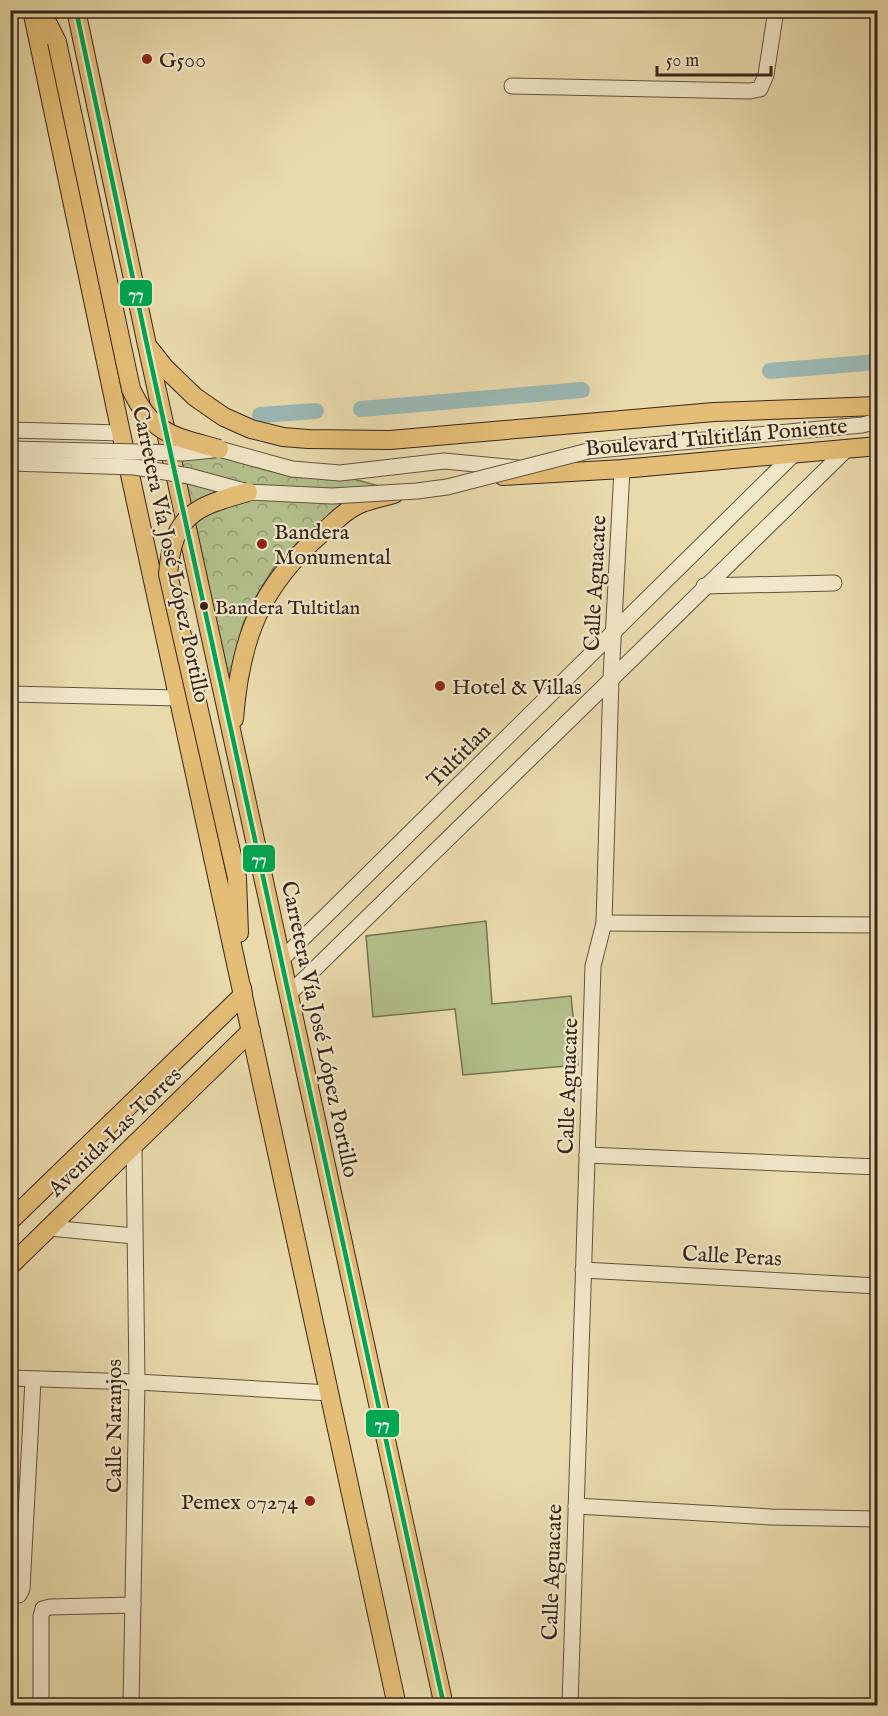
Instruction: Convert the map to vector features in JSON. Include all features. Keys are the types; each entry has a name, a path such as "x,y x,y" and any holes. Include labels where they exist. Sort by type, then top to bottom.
{"main road":[{"name":"Carretera Vía José López Portillo","path":"32,10 178,698 397,1706"},
{"path":"41,10 57,42 131,389 147,418 157,427 179,437 219,449"},
{"name":"Carretera Vía José López Portillo","path":"76,10 444,1706"},
{"path":"147,345 165,368 195,397 224,417 251,429 308,440 390,440 714,412 878,406"},
{"name":"Boulevard Tultitlán Poniente","path":"232,736 239,670 247,640 258,613 272,587 300,552 354,506 460,478 622,469 878,446"},
{"path":"243,995 237,878 168,574 174,540 181,525 190,515 201,507 248,492"},
{"name":"Avenida Las Torres","path":"10,1221 243,995"},
{"name":"Avenida Las Torres","path":"10,1266 251,1030"}],"street":[{"path":"512,86 750,91 760,88 766,75 776,10"},
{"name":"Boulevard Tultitlán Poniente","path":"10,463 135,467 189,476 248,492 332,496 447,487 588,451 862,425 878,421"},
{"path":"10,430 121,433"},
{"path":"10,449 183,453 219,449 292,469 340,473 444,461 557,472"},
{"path":"289,994 704,586 846,450"},
{"name":"Tultitlan","path":"281,960 794,454"},
{"name":"Calle Aguacate","path":"570,1706 593,966 604,923 611,678 622,469"},
{"path":"704,586 834,583"},
{"path":"10,694 178,698"},
{"path":"604,923 878,925"},
{"name":"Calle Naranjos","path":"131,1706 137,1382 134,1146"},
{"path":"587,1155 878,1167"},
{"path":"49,1228 134,1236"},
{"name":"Calle Peras","path":"584,1270 878,1286"},
{"path":"10,1378 137,1382 330,1393"},
{"path":"33,1380 22,1589 15,1596 44,1609"},
{"path":"576,1506 771,1517 878,1519"},
{"path":"40,1706 40,1616 44,1609 133,1605"}],"green space":[{"path":"171,427 202,438 383,487 305,535 273,569 243,624 227,686"},
{"path":"486,921 492,1004 571,996 578,1065 463,1075 455,1009 373,1017 366,936"}],"waterway":[{"path":"770,371 878,362"},
{"path":"361,409 582,390"},
{"path":"260,415 316,411"}],"transit line":[{"name":"77","path":"76,10 444,1706"}],"place":[{"name":"G500","path":"147,59"},
{"name":"Bandera Monumental","path":"262,544"},
{"name":"Bandera Tultitlan","path":"204,606"},
{"name":"Hotel & Villas","path":"440,686"},
{"name":"Pemex 07274","path":"310,1501"}]}
